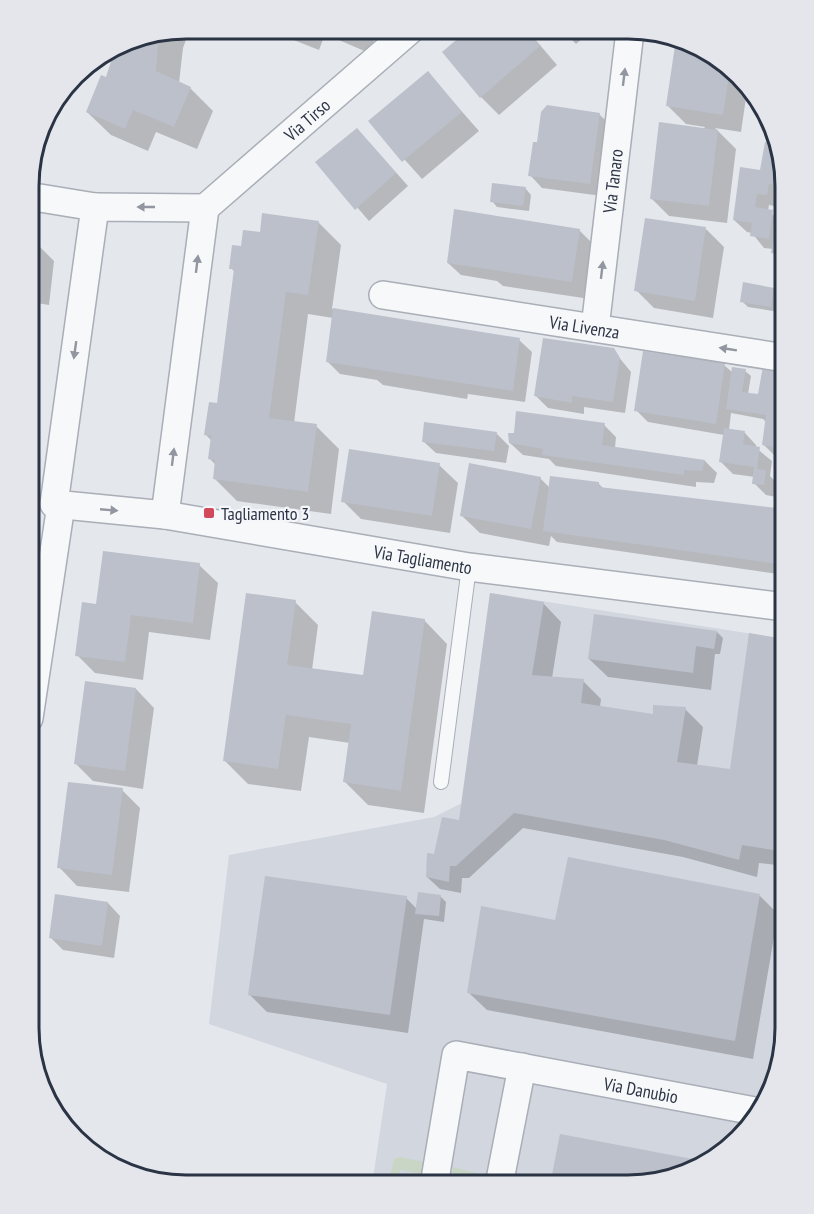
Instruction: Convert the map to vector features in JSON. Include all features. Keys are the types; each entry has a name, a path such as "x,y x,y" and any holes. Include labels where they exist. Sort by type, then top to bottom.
{"street":[{"name":"Via Tirso","path":"205,208 400,39"},
{"name":"Via Tanaro","path":"595,328 629,39"},
{"path":"40,198 95,207 205,208 165,515"},
{"path":"39,644 95,207"},
{"name":"Via Livenza","path":"383,296 775,356"},
{"name":"Via Tagliamento","path":"58,504 165,515 469,567 775,606"},
{"name":"Via Danubio","path":"436,1175 456,1055 750,1110"},
{"path":"501,1175 522,1067"}],"lane":[{"path":"441,782 469,567"}],"shaded area":[{"path":"490,593 775,637 775,1037 772,1057 760,1093 738,1125 710,1150 684,1164 647,1174 373,1175 387,1084 209,1024 229,855 434,817 462,803"}],"green space":[{"path":"400,1157 425,1162 422,1174 400,1170 399,1175 390,1175 394,1159"},
{"path":"453,1167 480,1175 452,1175"}],"building":[{"path":"457,39 534,39 540,46 480,98 442,52"},
{"path":"158,42 156,71 191,87 174,127 133,110 125,129 86,112 101,75 106,77 112,60 130,50"},
{"path":"675,47 701,59 728,79 723,115 666,106"},
{"path":"428,71 462,112 402,162 368,121"},
{"path":"547,105 600,113 590,184 528,176 533,142 537,142 541,112"},
{"path":"659,122 718,130 709,206 650,199"},
{"path":"357,128 396,173 355,210 315,162"},
{"path":"765,142 768,143 774,167 775,185 769,184 767,195 757,194 755,207 773,210 769,239 750,236 752,223 733,220 740,167 760,170"},
{"path":"492,183 526,187 523,206 490,202"},
{"path":"454,209 580,229 572,282 447,263"},
{"path":"262,213 319,221 308,295 286,292 269,418 317,424 308,492 213,479 215,460 208,459 211,436 204,435 209,402 217,403 234,269 229,269 232,245 241,246 243,230 260,232"},
{"path":"645,218 706,227 695,301 634,291"},
{"path":"773,242 775,242 775,254 771,253"},
{"path":"743,282 774,288 771,307 740,302"},
{"path":"333,308 520,338 513,391 326,362"},
{"path":"543,338 614,348 620,358 613,402 572,396 572,403 534,396"},
{"path":"643,351 725,363 716,424 634,411"},
{"path":"763,366 775,368 775,447 762,445 766,415 726,409 732,367 746,369 742,392 758,394"},
{"path":"516,411 605,423 602,445 705,460 702,471 684,470 684,475 542,455 543,449 509,443 508,433 514,433"},
{"path":"424,422 497,432 494,451 422,442"},
{"path":"724,428 745,431 743,444 760,447 757,469 766,470 764,485 752,484 754,467 719,462"},
{"path":"349,449 440,463 432,516 341,502"},
{"path":"469,463 541,477 531,529 460,516"},
{"path":"550,476 599,482 599,487 775,508 775,564 543,531"},
{"path":"103,551 200,563 193,623 131,615 125,662 75,656 82,602 96,604"},
{"path":"246,593 296,600 287,665 363,675 372,611 425,619 401,791 343,782 351,724 286,715 278,769 223,761"},
{"path":"490,593 544,602 532,675 584,679 581,703 653,714 653,705 686,707 677,762 730,769 749,633 775,637 775,850 742,845 739,860 664,840 514,813 456,866 450,866 449,882 426,877 427,853 434,854 442,817 459,820"},
{"path":"594,614 717,631 714,649 696,646 693,673 588,659"},
{"path":"85,681 136,688 125,771 74,764"},
{"path":"68,782 123,788 112,875 57,868"},
{"path":"568,857 760,894 735,1041 467,993 481,906 555,920"},
{"path":"265,876 407,896 390,1015 248,995"},
{"path":"418,892 441,895 439,916 415,914"},
{"path":"55,894 108,902 102,946 49,938"},
{"path":"560,1134 694,1159 666,1170 647,1174 552,1175"}],"place":[{"name":"Tagliamento 3","path":"209,513"}]}
